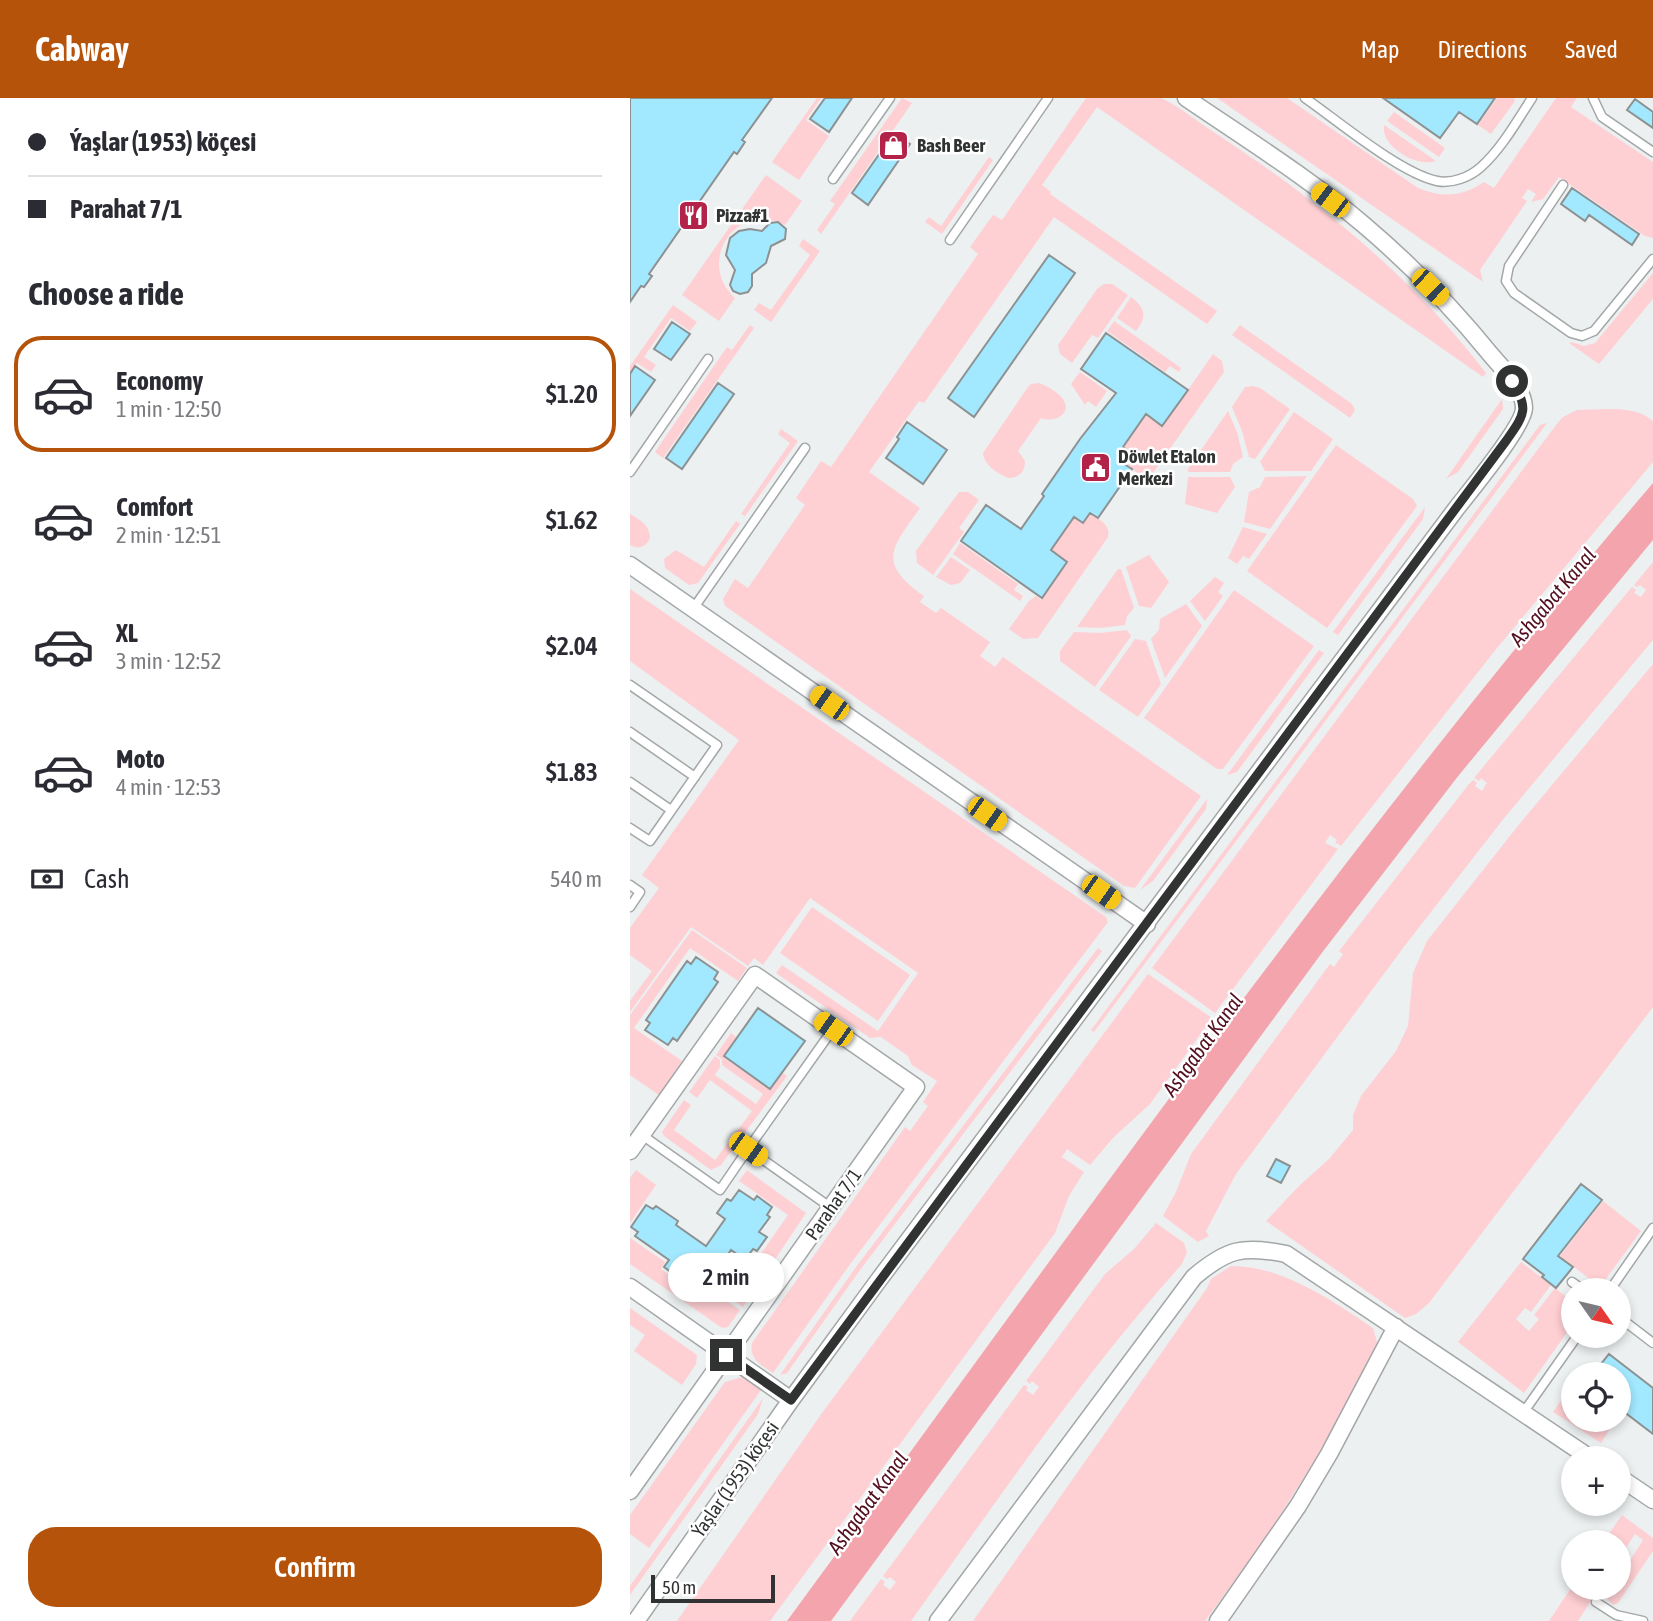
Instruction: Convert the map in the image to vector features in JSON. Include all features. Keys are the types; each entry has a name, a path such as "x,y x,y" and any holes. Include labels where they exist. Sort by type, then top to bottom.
{"street":[{"name":"Ýaşlar (1953) köçesi","path":"636,1621 791,1400 1506,441 1524,413 1519,392 1502,367 1447,304 1363,225 1314,187 1186,98"},
{"path":"630,565 1147,924"},
{"path":"630,1152 755,975 833,1029"},
{"name":"Parahat 7/1","path":"630,1491 916,1087 833,1029"},
{"path":"938,1621 1194,1277 1214,1260 1243,1249 1263,1249 1286,1254 1572,1446"},
{"path":"630,1287 791,1400"},
{"path":"1221,1620 1298,1506 1396,1328"},
{"path":"1631,1485 1653,1500"}],"lane":[{"path":"833,179 890,98"},
{"path":"950,240 1048,98"},
{"path":"1306,98 1407,169 1439,181 1453,181 1480,169 1532,98"},
{"path":"1593,98 1602,117 1653,152"},
{"path":"1563,185 1509,266 1506,281 1514,293 1571,333 1586,335 1594,331 1653,259"},
{"path":"630,472 708,359"},
{"path":"693,609 805,448"},
{"path":"630,685 717,746 650,841 630,828"},
{"path":"630,732 695,777"},
{"path":"630,782 671,810"},
{"path":"630,885 640,892 630,907"},
{"path":"642,1135 720,1190 833,1029"},
{"path":"748,1149 830,1208"},
{"path":"1618,1278 1653,1228"},
{"path":"1631,1326 1653,1343"},
{"path":"1523,1413 1569,1348"},
{"path":"1596,1602 1616,1615 1643,1621"}],"shaded area":[{"path":"817,98 821,98 806,120 829,136 799,180 772,162"},
{"path":"902,98 912,103 821,234 817,230 835,204 830,201"},
{"path":"1086,98 1161,98 1253,158 1361,241 1427,304 1486,373 1483,377 1097,107 1042,185 1050,194 1217,311 1207,324 1054,217 924,403 919,401 869,472 920,508 896,544 894,564 899,574 924,596 920,602 936,613 941,608 990,642 980,656 995,667 1003,657 1201,796 1135,888 1124,886 725,606 723,599 735,579 748,588 805,505 796,498 821,461 831,467 978,254 970,247 993,215 1002,220"},
{"path":"1217,98 1287,98 1418,188 1452,194 1468,191 1484,182 1494,188 1556,98 1577,98 1571,107 1653,162 1653,238 1645,236 1559,177 1543,199 1531,202 1536,194 1528,189 1522,198 1527,201 1480,270 1483,282"},
{"path":"1497,98 1514,98 1515,101 1491,134 1478,125"},
{"path":"1394,112 1445,148 1439,157 1387,121"},
{"path":"1384,125 1436,161 1419,161 1401,153 1388,140"},
{"path":"989,157 993,160 942,234 925,222 929,217 941,226"},
{"path":"766,175 802,201 785,225 767,219 751,221 738,227 727,238 719,267 724,283 735,298 719,321 682,295"},
{"path":"803,239 820,251 771,322 754,310 759,303 771,310 810,255 799,246"},
{"path":"1653,273 1653,299 1599,364 1569,343 1584,346 1595,343"},
{"path":"1104,284 1112,284 1128,295 1098,338 1092,335 1072,363 1060,354 1058,345 1097,289"},
{"path":"1131,297 1140,305 1143,313 1136,331 1117,318"},
{"path":"673,305 697,322 690,331 671,318 644,357 656,365 651,372 637,363 630,372 630,366"},
{"path":"1114,321 1181,368 1179,372 1170,366 1165,372 1107,331"},
{"path":"750,325 754,328 663,458 655,452 727,347 732,350"},
{"path":"1240,325 1352,404 1355,410 1350,418 1232,335"},
{"path":"1213,354 1222,361 1224,372 1153,473 1138,473 1125,463 1132,453 1124,447 1146,415 1163,426"},
{"path":"1080,372 1107,391 1096,407 1088,401 1085,405 1071,384"},
{"path":"1039,383 1061,396 1065,405 1064,413 1056,418 1041,418 1018,451 1025,461 1023,471 1018,476 1008,478 988,465 983,453 1028,387"},
{"path":"1245,387 1260,388 1290,409 1255,459 1249,457 1232,407"},
{"path":"1502,399 1503,409 1458,472 1446,479"},
{"path":"1577,410 1627,410 1653,421 1653,462 1497,648 1341,846 1330,835 1325,843 1338,849 1215,1013 1152,968 1556,425 1563,417"},
{"path":"1228,411 1243,457 1233,464 1230,472 1188,472 1188,469"},
{"path":"1294,412 1333,439 1311,471 1265,471 1260,462"},
{"path":"1547,423 1094,1032 1091,1030 1540,425"},
{"path":"781,429 798,441 745,516 741,514 790,443 778,434"},
{"path":"1336,445 1413,499 1417,506 1327,628 1247,571"},
{"path":"1307,476 1270,529 1244,522 1249,492 1260,487 1265,477"},
{"path":"1188,477 1230,477 1235,487 1217,513 1185,504"},
{"path":"1653,483 1653,540 1459,775 1324,950 831,1621 787,1621 1103,1188 1317,901 1538,620"},
{"path":"959,492 968,492 979,500 959,528 964,532 933,575 917,563 916,551"},
{"path":"1425,507 1423,519 1338,635 1333,632"},
{"path":"1090,513 1106,526 1108,537 1038,638 1023,639 1009,629 1029,601 1036,596 1041,600 1068,562 1051,550 1074,518 1083,523"},
{"path":"630,514 644,523 648,530 650,538 642,547 630,545"},
{"path":"736,521 740,524 698,583 689,585 665,568 664,559 676,550 704,567"},
{"path":"1243,527 1267,534 1249,559 1243,556 1237,564 1228,558"},
{"path":"960,543 1018,584 1014,590 1023,596 1020,601 953,554"},
{"path":"1149,555 1169,582 1151,608 1139,606 1126,567"},
{"path":"951,557 970,570 960,583 951,585 936,577"},
{"path":"1653,562 1653,640 1505,817 1406,944 1236,1174 1206,1231 1209,1236 1198,1242 1163,1216 1191,1154 1330,964 1334,967 1343,954 1339,951 1469,784 1473,780 1477,783 1475,786 1482,791 1487,783 1481,778 1479,781 1474,778 1632,587 1636,590 1634,593 1641,597 1646,590 1640,585 1634,585"},
{"path":"1118,569 1121,569 1134,608 1127,616 1125,625 1077,627"},
{"path":"1215,577 1224,583 1218,592 1223,596 1205,621 1190,601"},
{"path":"630,589 1106,917 1108,922 851,1263 773,1373 754,1357 752,1343 905,1127 910,1131 928,1106 923,1102 937,1081 912,1065 908,1056 881,1037 870,1038 776,973 782,965 878,1031 918,973 810,898 763,965 754,958 748,966 691,927 630,1012 630,1001 652,971 630,955 630,928 659,888 642,875 739,740 630,661"},
{"path":"1234,590 1314,646 1223,769 1217,769 1144,718"},
{"path":"1186,604 1202,626 1165,678 1151,639 1159,630 1160,619"},
{"path":"1127,630 1131,636 1095,687 1060,661 1060,651 1074,632"},
{"path":"1135,639 1146,641 1161,684 1138,717 1099,690"},
{"path":"1319,650 1324,653 1237,772 1227,775"},
{"path":"1653,664 1653,1007 1429,1303 1416,1314 1405,1318 1266,1221 1329,1159 1353,1130 1353,1115 1361,1096 1396,1051 1408,1026 1413,973 1427,941 1517,827"},
{"path":"1207,799 1206,809 1153,881 1140,890"},
{"path":"812,907 910,975 878,1021 780,953"},
{"path":"692,930 747,968 738,981 690,948 634,1028 682,1061 659,1095 630,1075 630,1015"},
{"path":"1098,948 1102,951 860,1270 787,1373 780,1375 856,1267"},
{"path":"1148,974 1212,1018 1150,1104 1113,1138 1090,1165 1067,1149 1062,1157 1084,1172 1069,1196 1055,1233 770,1621 677,1621 822,1413"},
{"path":"731,1033 736,1037 723,1057 770,1090 783,1073 787,1076 721,1165 711,1170 662,1132 684,1100 691,1105 674,1130 715,1160 752,1111 710,1080 697,1098 689,1092 715,1056 720,1060 720,1067 715,1075 756,1104 763,1094 722,1065 722,1059 716,1055"},
{"path":"636,1170 656,1185 630,1223 630,1178"},
{"path":"747,1170 806,1213 764,1276 751,1268 788,1215 739,1181"},
{"path":"1603,1201 1641,1231 1607,1278 1588,1278 1560,1256"},
{"path":"1156,1223 1184,1243 1187,1252 1182,1264 1075,1394 911,1621 850,1621 881,1579 885,1582 883,1585 890,1590 896,1582 883,1576 1024,1385 1033,1395 1039,1387 1032,1381 1030,1384 1026,1381 1105,1274 1134,1249"},
{"path":"630,1238 665,1262 661,1269 684,1286 688,1281 712,1298 715,1293 740,1310 728,1327 722,1328 630,1264"},
{"path":"1521,1262 1551,1285 1531,1312 1525,1308 1516,1319 1529,1331 1539,1319 1534,1315 1555,1288 1561,1293 1561,1341 1524,1393 1458,1342"},
{"path":"1231,1266 1269,1272 1306,1286 1373,1328 1377,1342 1375,1351 1319,1454 1260,1546 1205,1621 973,1621 1211,1279"},
{"path":"740,1271 758,1284 743,1307 718,1290 727,1276 734,1280"},
{"path":"630,1308 697,1355 696,1364 682,1385 634,1351 645,1335 630,1325"},
{"path":"742,1377 761,1390 649,1548 630,1534 630,1515 725,1382"},
{"path":"763,1398 758,1414 630,1595 630,1586"},
{"path":"1561,1400 1561,1417 1553,1412"},
{"path":"1584,1432 1608,1432 1601,1443"},
{"path":"1623,1516 1653,1538 1653,1551 1631,1584 1631,1559 1643,1540 1635,1534 1631,1540 1631,1530 1611,1530"},
{"path":"1563,1600 1592,1600 1578,1621 1549,1621"},
{"path":"1608,1600 1620,1600 1618,1603 1613,1605"}],"building":[{"path":"630,98 772,98 742,140 745,142 737,154 734,152 649,274 652,276 630,302"},
{"path":"825,98 852,98 829,132 810,119"},
{"path":"1383,98 1495,98 1477,124 1459,112 1440,138"},
{"path":"1635,99 1653,112 1653,128 1627,110"},
{"path":"894,133 910,144 868,205 852,193"},
{"path":"1572,188 1639,234 1632,245 1589,215 1585,221 1561,204"},
{"path":"778,222 786,229 785,239 771,246 766,263 752,274 752,286 748,292 740,294 733,291 730,285 735,270 726,255 730,238 739,231 762,231 770,223"},
{"path":"1049,255 1075,273 974,417 948,398"},
{"path":"672,322 690,334 671,360 654,349"},
{"name":"Döwlet Etalon Merkezi","path":"1106,333 1188,390 1162,426 1146,414 1123,447 1131,453 1124,464 1132,469 1098,518 1090,513 1083,523 1074,517 1051,550 1067,562 1042,598 961,541 986,505 1021,529 1080,439 1116,393 1081,369"},
{"path":"635,366 655,380 630,416 630,374"},
{"path":"718,383 734,394 682,469 666,458"},
{"path":"907,422 947,450 923,484 886,458"},
{"path":"696,957 718,972 714,979 718,982 677,1041 673,1038 668,1045 645,1030 650,1023 646,1020 687,961 691,964"},
{"path":"758,1008 805,1041 770,1089 724,1056"},
{"path":"1276,1159 1290,1166 1281,1183 1267,1176"},
{"path":"1581,1184 1602,1200 1558,1256 1573,1267 1561,1278 1556,1288 1523,1259"},
{"path":"739,1190 754,1200 757,1196 772,1207 767,1215 770,1217 759,1232 767,1237 757,1251 753,1249 745,1260 731,1250 717,1270 721,1273 710,1288 703,1283 700,1287 686,1277 683,1281 664,1267 669,1260 635,1236 638,1232 631,1227 646,1205 653,1209 656,1206 678,1221 676,1225 706,1246 725,1219 717,1213 727,1199 731,1201"},
{"path":"1609,1354 1619,1362 1603,1362"},
{"path":"1631,1371 1653,1388 1653,1434 1631,1417"}],"place":[{"name":"Bash Beer","path":"894,145"},
{"name":"Pizza#1","path":"693,215"},
{"name":"Döwlet Etalon Merkezi","path":"1095,467"}],"route":[{"path":"726,1355 791,1400 1520,422 1524,404 1512,381"}],"water label":[{"name":"Ashgabat Kanal","path":"1553,597"},
{"name":"Ashgabat Kanal","path":"1203,1045"},
{"name":"Ashgabat Kanal","path":"868,1503"}]}
